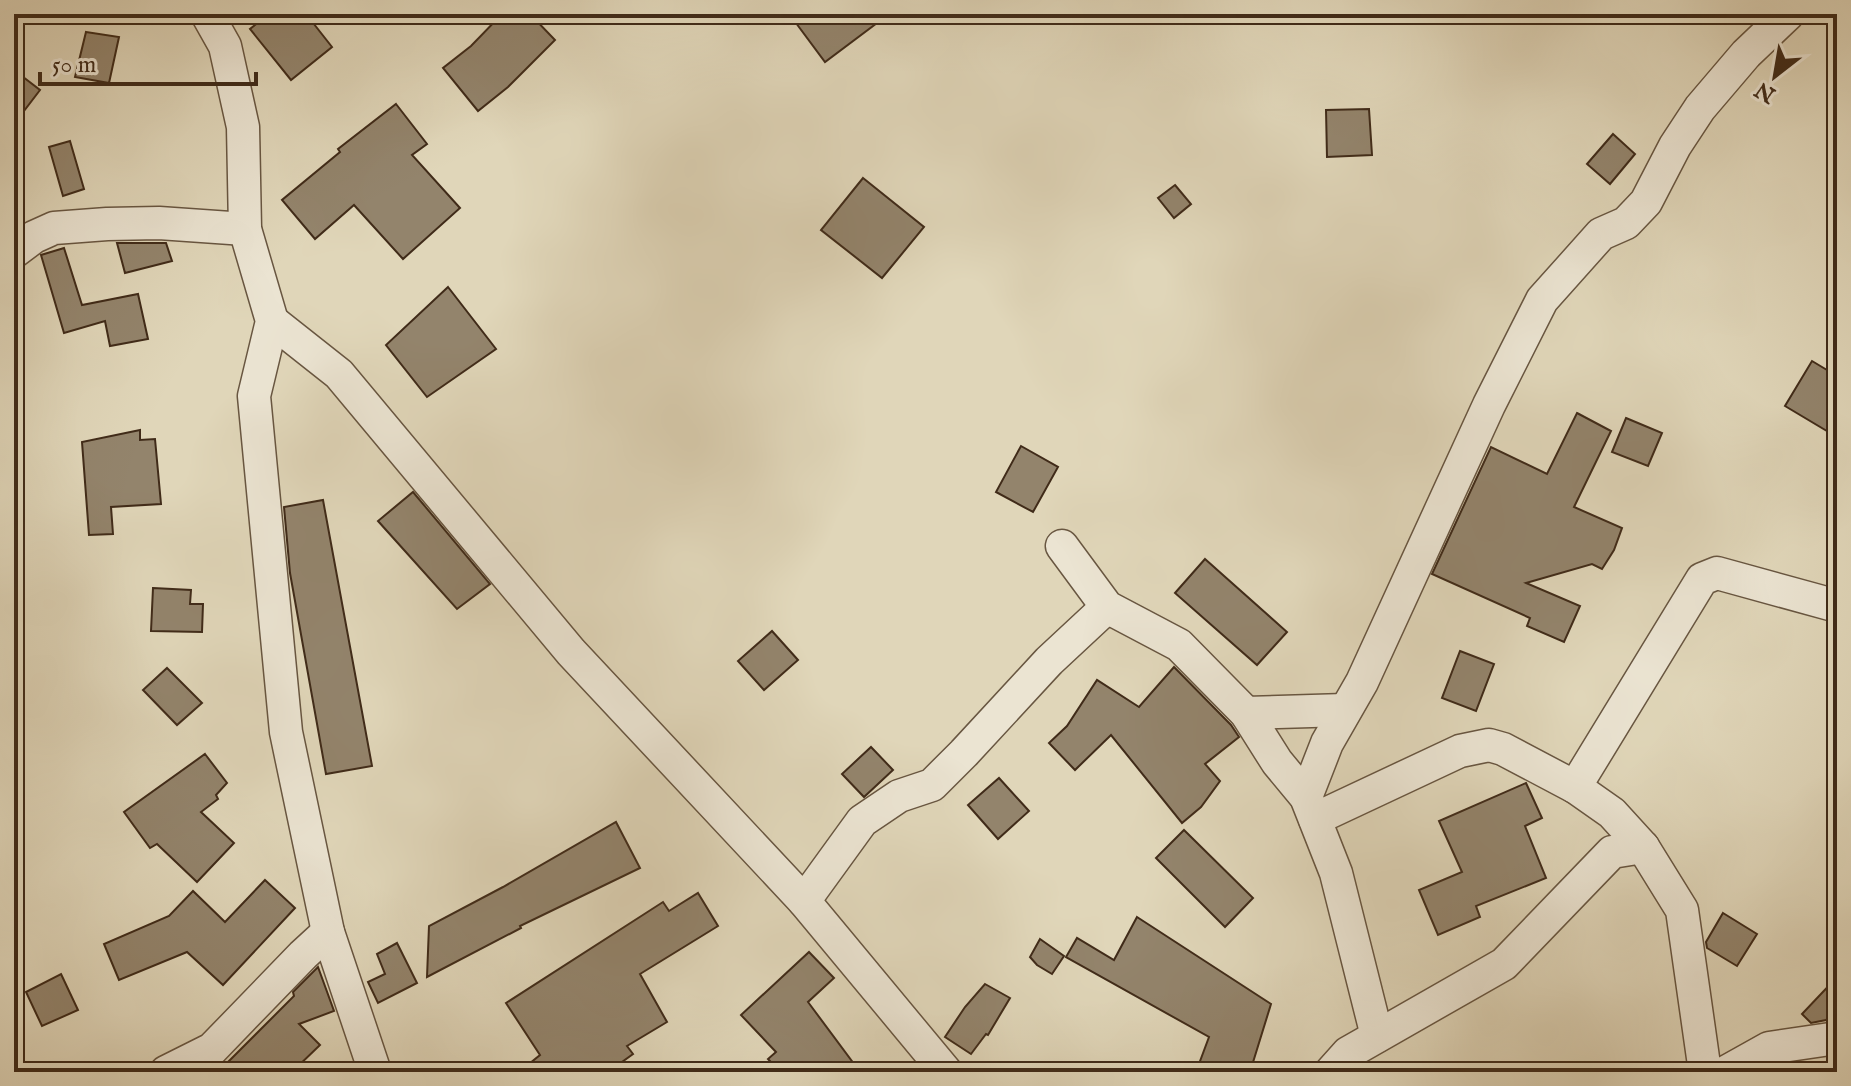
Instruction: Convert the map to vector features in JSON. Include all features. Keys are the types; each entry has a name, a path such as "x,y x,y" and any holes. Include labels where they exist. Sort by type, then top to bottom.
{"street":[{"path":"207,14 225,46 243,127 245,229 272,321 254,396 286,732 328,932 375,1072"},
{"path":"1311,808 1327,743 1362,682 1483,419 1542,300 1601,234 1626,223 1646,202 1675,146 1700,108 1746,54 1788,14"},
{"path":"14,252 34,237 54,228 159,223 245,229"},
{"path":"272,321 339,374 571,652 804,901 946,1072"},
{"path":"1062,546 1107,607 1179,645 1246,713 1311,808 1336,873 1377,1036"},
{"path":"1575,787 1702,579 1717,573 1837,606"},
{"path":"804,901 862,821 899,796 932,785 1049,661 1107,607"},
{"path":"1246,713 1345,710"},
{"path":"1311,808 1460,751 1489,745 1503,749 1575,787 1612,813 1643,847 1682,910 1705,1072"},
{"path":"1331,1072 1348,1053 1504,964 1612,852 1643,847"},
{"path":"166,1072 212,1049 328,932"},
{"path":"1726,1072 1769,1048 1837,1038"}],"building":[{"path":"269,14 306,14 332,47 291,80 250,29"},
{"path":"502,14 530,14 555,40 508,87 478,111 443,68 471,46"},
{"path":"808,14 889,14 825,62 796,23"},
{"path":"86,32 119,37 109,83 75,77"},
{"path":"14,70 40,90 14,124"},
{"path":"396,104 427,144 412,155 460,208 403,259 354,205 315,239 282,200 340,152 338,149"},
{"path":"1369,109 1372,155 1327,157 1326,110"},
{"path":"1613,134 1635,154 1610,184 1587,164"},
{"path":"70,141 84,189 63,196 49,147"},
{"path":"863,178 924,227 882,278 821,230"},
{"path":"1175,185 1191,204 1174,218 1158,198"},
{"path":"117,243 166,243 172,261 125,273"},
{"path":"64,248 82,305 138,294 148,339 110,346 105,321 64,333 41,255"},
{"path":"448,287 496,349 427,397 386,345"},
{"path":"1812,361 1837,376 1837,437 1785,406"},
{"path":"1577,413 1611,431 1574,507 1622,528 1614,550 1602,569 1592,564 1526,583 1580,606 1564,642 1527,626 1530,618 1432,574 1491,447 1547,474"},
{"path":"1626,418 1662,433 1648,466 1612,452"},
{"path":"140,430 140,440 155,439 161,504 111,507 113,534 89,535 82,442"},
{"path":"1021,446 1058,467 1033,512 996,492"},
{"path":"413,492 490,584 457,609 378,521"},
{"path":"323,500 372,766 326,774 290,573 284,507"},
{"path":"1205,559 1287,632 1257,665 1175,593"},
{"path":"153,588 191,590 190,604 203,604 202,632 151,631"},
{"path":"772,631 798,660 764,690 738,661"},
{"path":"1460,651 1494,664 1476,711 1442,698"},
{"path":"1174,667 1239,737 1205,764 1220,781 1201,807 1182,823 1111,735 1075,770 1049,743 1067,726 1097,680 1139,707"},
{"path":"167,668 202,703 177,725 143,690"},
{"path":"871,747 893,770 864,797 842,774"},
{"path":"205,754 227,783 216,795 218,799 201,812 234,843 197,882 157,844 150,848 124,812"},
{"path":"999,778 1029,811 998,839 968,805"},
{"path":"1526,783 1542,818 1525,826 1546,878 1476,906 1480,917 1438,935 1419,890 1462,872 1439,821"},
{"path":"616,822 640,868 520,926 427,977 429,926"},
{"path":"1184,830 1253,898 1225,927 1156,858"},
{"path":"265,880 295,908 223,985 187,952 119,980 104,944 169,916 193,891 225,922"},
{"path":"698,893 718,926 640,974 667,1022 627,1046 633,1054 608,1072 519,1072 540,1055 506,1003 663,902 669,911"},
{"path":"1723,913 1757,934 1737,966 1707,948 1706,942"},
{"path":"1137,917 1271,1004 1250,1072 1196,1072 1209,1037 1066,957 1077,938 1114,960"},
{"path":"1040,939 1064,956 1052,974 1030,957"},
{"path":"397,943 417,983 378,1003 368,982 385,974 377,954"},
{"path":"809,952 834,978 808,1002 860,1072 780,1072 768,1059 776,1052 741,1015"},
{"path":"318,967 334,1011 299,1024 320,1045 292,1072 218,1072 294,996 293,992"},
{"path":"61,974 78,1010 42,1026 26,992"},
{"path":"1837,977 1837,1009 1826,1020 1811,1023 1802,1014"},
{"path":"985,984 1010,998 988,1035 971,1054 945,1037"}]}
